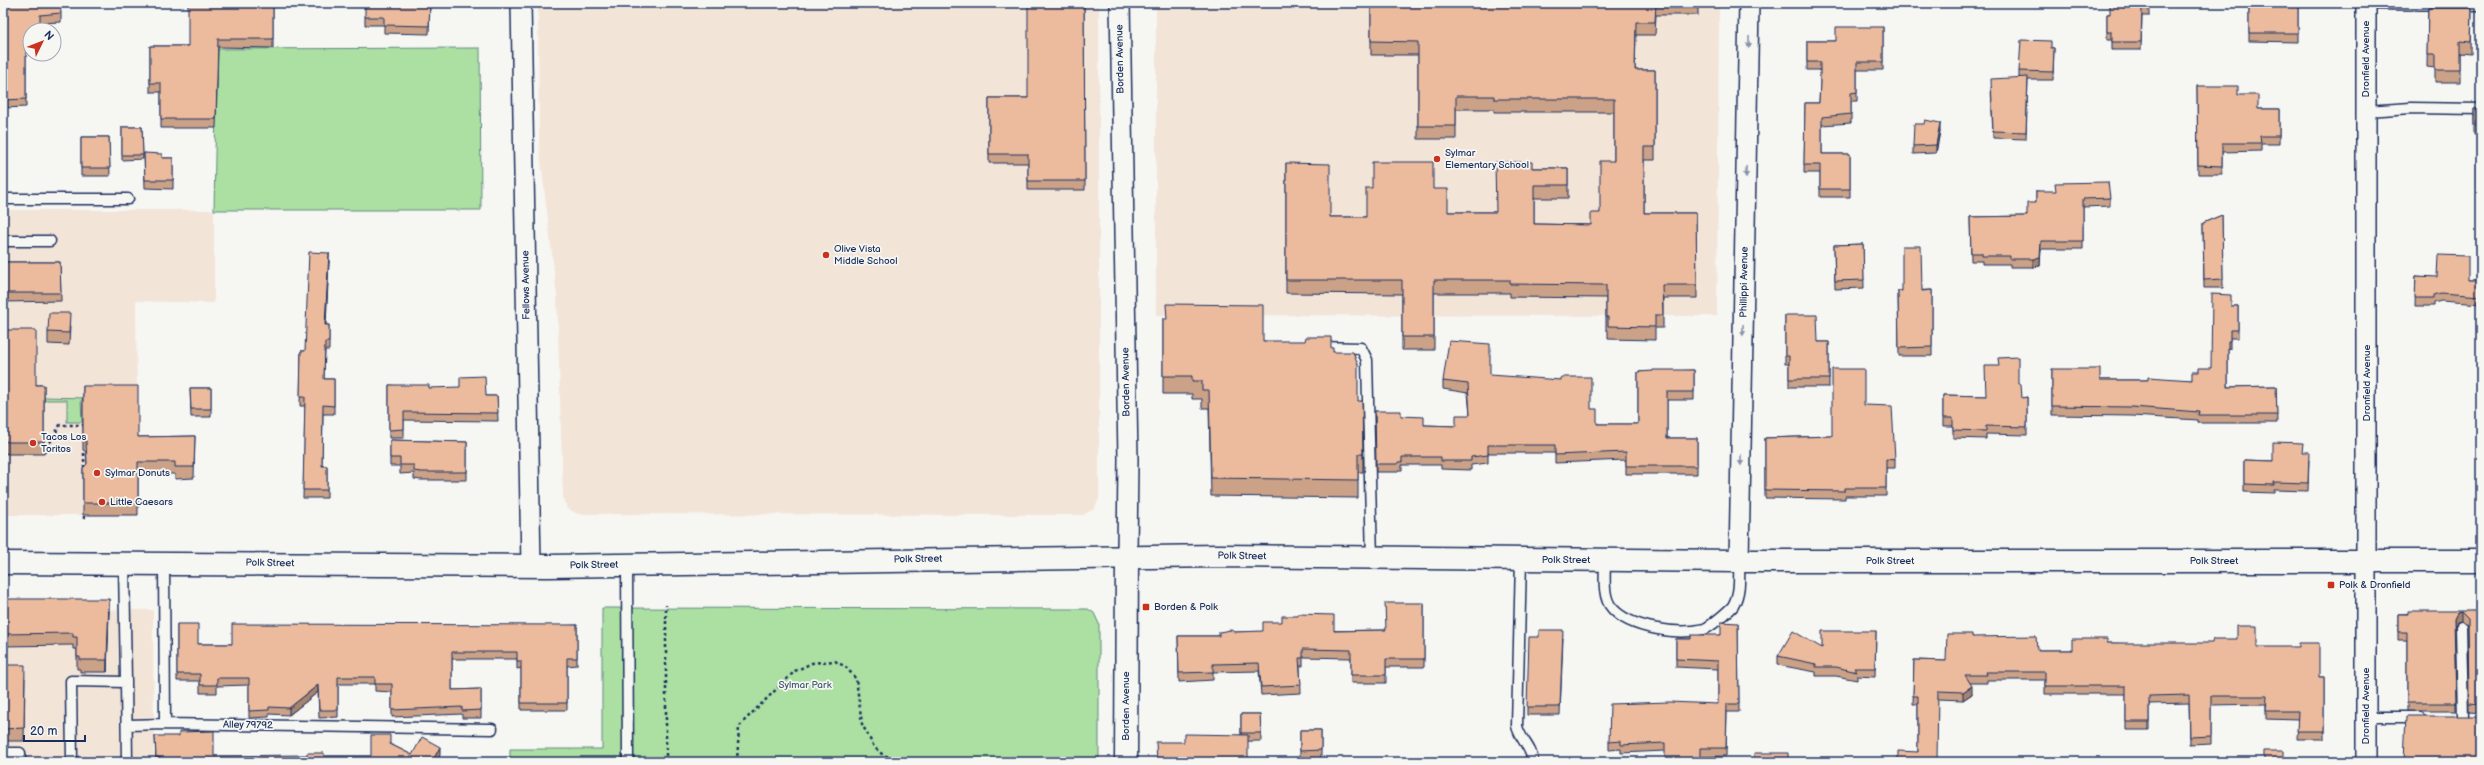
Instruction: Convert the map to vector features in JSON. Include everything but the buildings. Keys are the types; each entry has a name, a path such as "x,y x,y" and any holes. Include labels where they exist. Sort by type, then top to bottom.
{"main road":[{"name":"Polk Street","path":"3,563 124,564 164,562 531,566 1127,557 1739,562 2481,561"},
{"name":"Borden Avenue","path":"1126,762 1127,557"}],"street":[{"name":"Fellows Avenue","path":"521,3 531,566"},
{"name":"Borden Avenue","path":"1120,3 1128,459 1127,557"},
{"name":"Phillippi Avenue","path":"1739,562 1749,3"},
{"name":"Dronfield Avenue","path":"2366,4 2368,561 2366,762"}],"lane":[{"path":"2366,4 2481,5"},
{"path":"2366,111 2411,108 2481,109"},
{"path":"3,199 128,198"},
{"path":"3,241 50,241"},
{"path":"1305,347 1361,348 1367,360 1372,558"},
{"path":"1521,560 1517,726 1519,734 1532,752 1533,762"},
{"path":"1604,560 1605,589 1612,608 1637,625 1669,630 1705,629 1732,607 1739,589 1739,562"},
{"path":"164,562 165,724"},
{"path":"124,564 128,724 127,762"},
{"path":"626,565 628,762"},
{"path":"2461,627 2463,718"},
{"path":"72,762 71,681 126,682"},
{"path":"2366,717 2426,717"},
{"path":"2448,718 2475,718"},
{"name":"Alley 79792","path":"128,724 492,729"},
{"path":"3,753 20,753 20,762"}],"path":[{"path":"44,453 60,425 84,425"},
{"path":"84,451 84,471"},
{"path":"666,605 666,762"},
{"path":"737,762 739,728 745,720 795,671 812,663 830,660 841,664 856,679 862,724 874,747 883,755 896,757 906,762"},
{"path":"989,762 1008,762"}],"shaded area":[{"name":"Olive Vista Middle School","path":"538,3 1099,3 1099,499 1094,509 1083,515 578,514 568,509 563,498 557,296 539,144"},
{"name":"Sylmar Elementary School","path":"1156,3 1719,3 1717,316 1156,315"},
{"path":"3,210 214,210 214,303 136,301 138,515 3,515"},
{"path":"3,609 153,610 154,762 3,762"}],"green space":[{"path":"480,48 481,210 214,210 217,49"},
{"path":"44,397 87,398 87,400 81,400 82,422 67,422 67,400 44,400"},
{"name":"Sylmar Park","path":"602,608 1088,609 1094,613 1099,624 1099,762 510,762 510,749 602,749"}],"place":[{"name":"Sylmar Elementary School","path":"1437,159"},
{"name":"Olive Vista Middle School","path":"826,255"},
{"name":"Tacos Los Toritos","path":"33,443"},
{"name":"Sylmar Donuts","path":"97,473"},
{"name":"Little Caesars","path":"102,502"},
{"name":"Polk & Dronfield","path":"2331,585"},
{"name":"Borden & Polk","path":"1146,607"}]}
